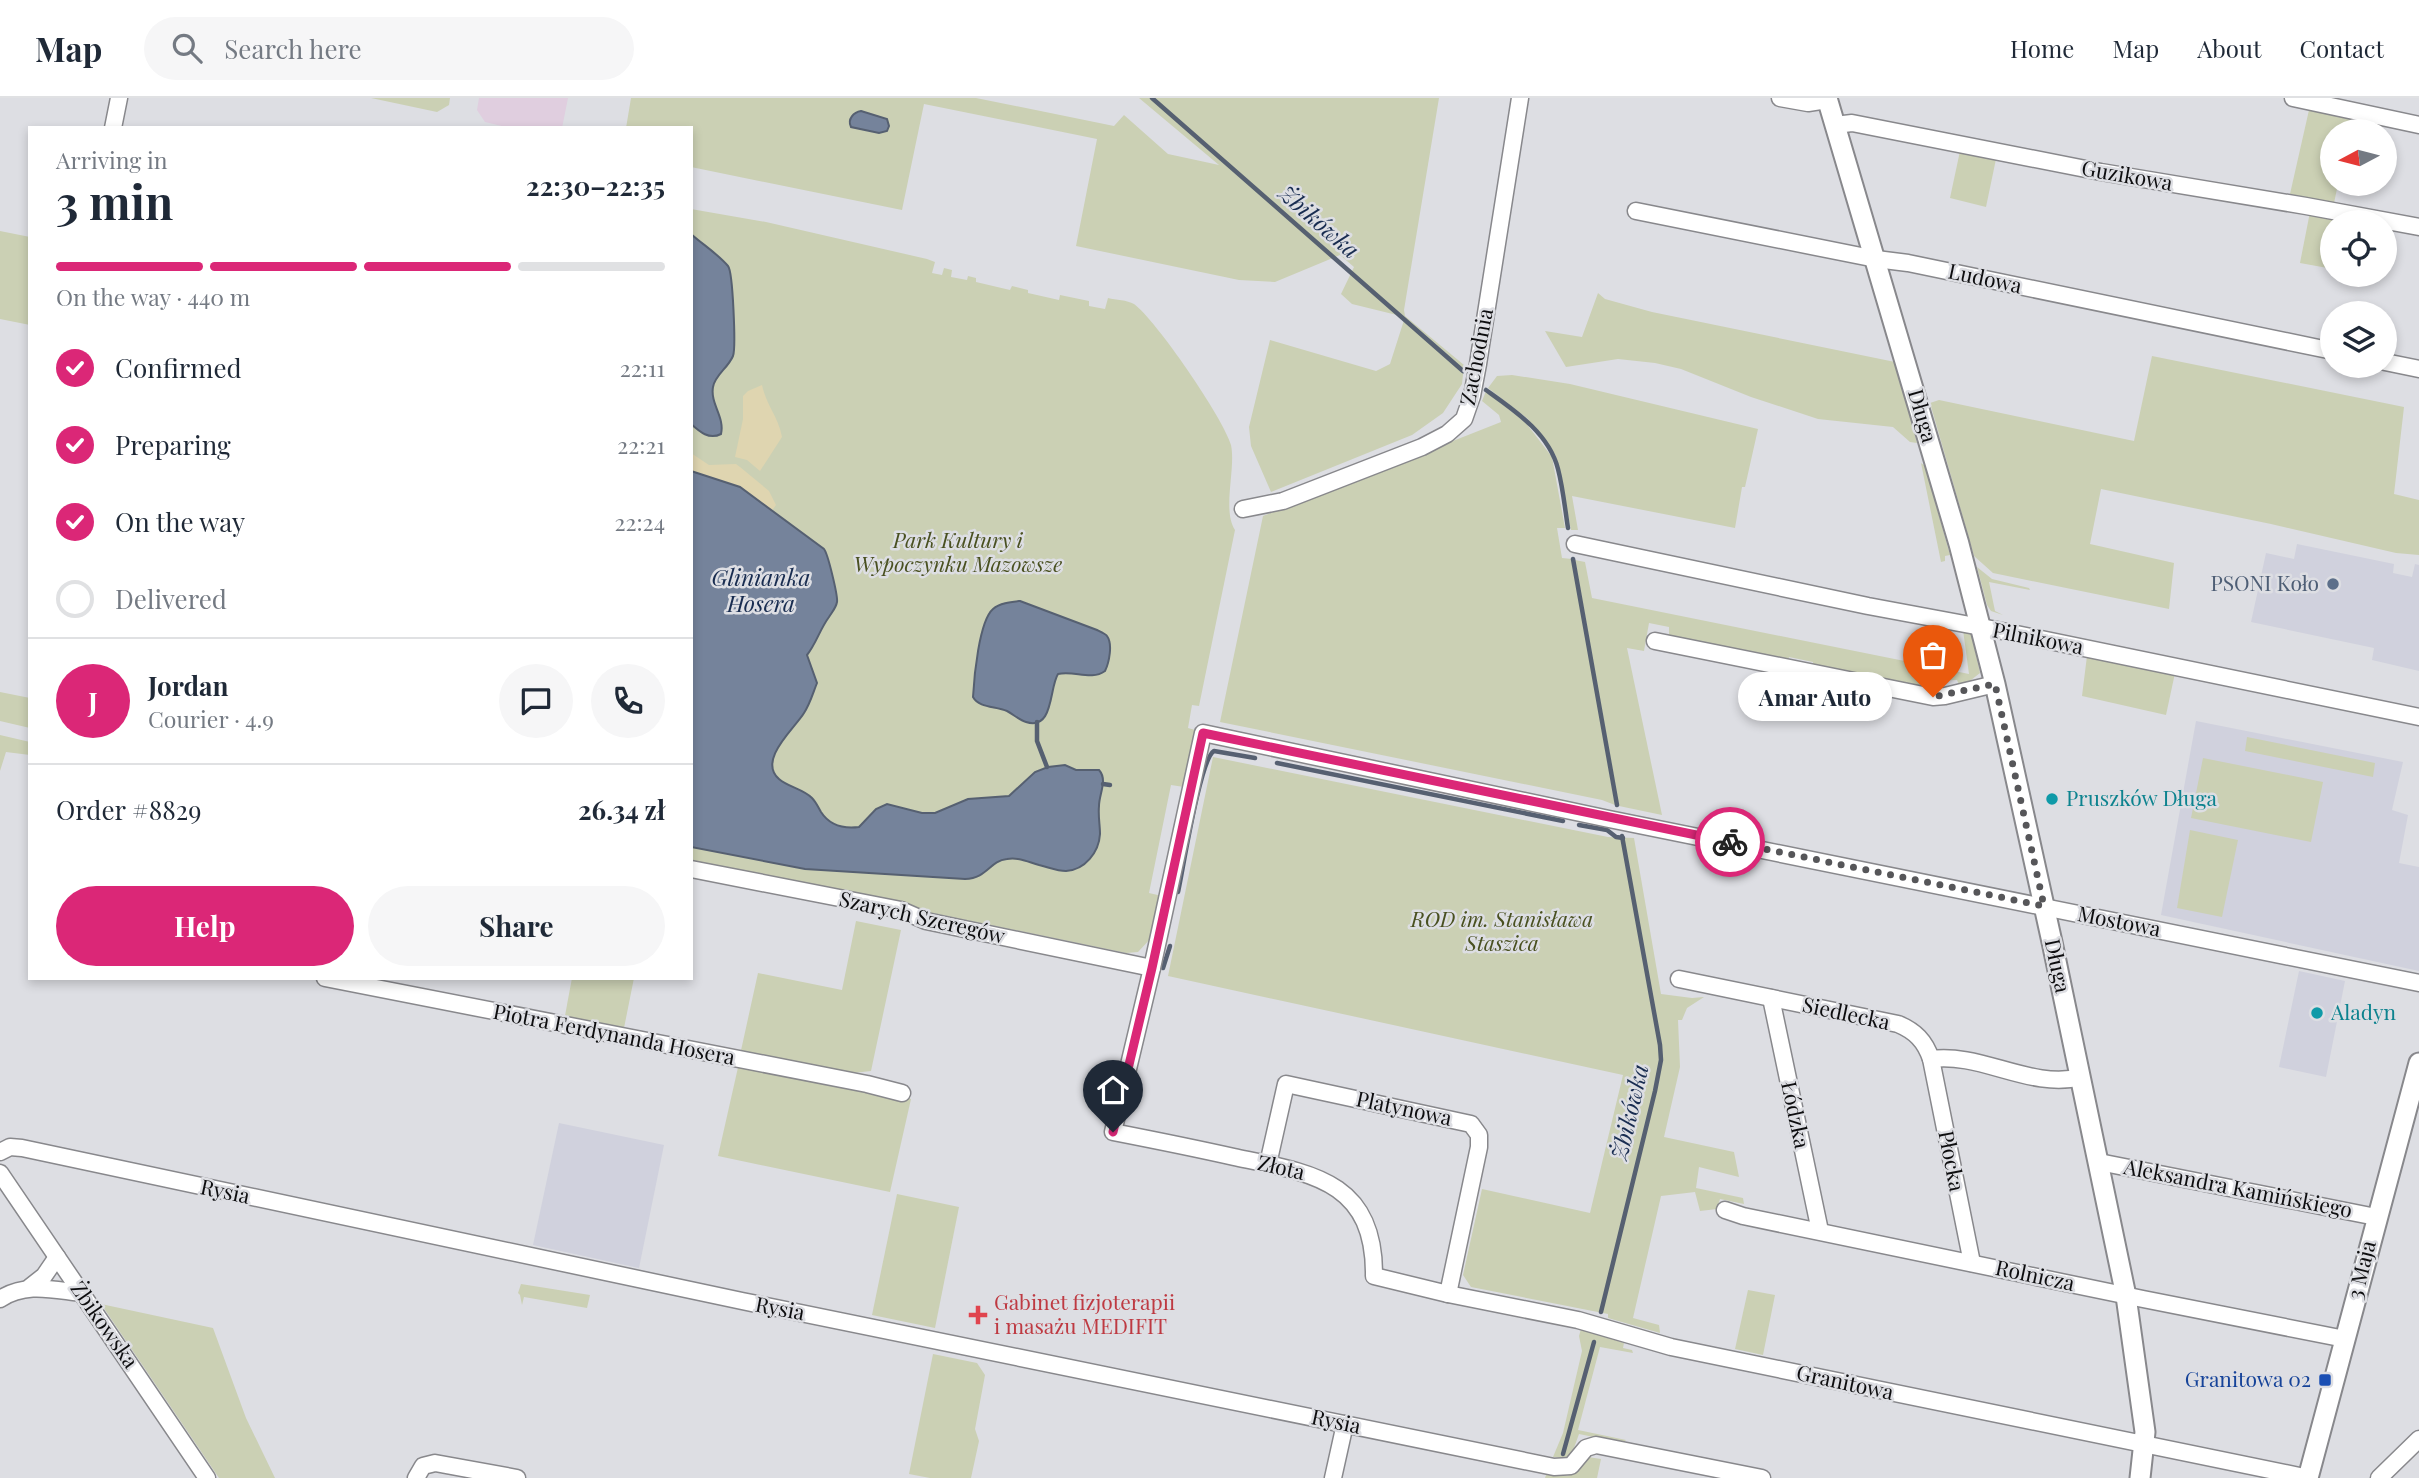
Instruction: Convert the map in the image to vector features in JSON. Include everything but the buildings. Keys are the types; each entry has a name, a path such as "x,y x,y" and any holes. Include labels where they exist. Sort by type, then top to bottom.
{"street":[{"path":"113,126 119,98"},
{"name":"Zachodnia","path":"1243,509 1283,501 1422,447 1447,434 1464,419 1478,364 1520,98"},
{"path":"1780,98 1808,103 1827,99"},
{"path":"2293,98 2419,125"},
{"name":"Długa","path":"1827,99 1876,259 1995,684 2126,1296 2143,1413 2144,1446 2140,1478"},
{"name":"Guzikowa","path":"1835,125 1852,123 2101,172 2419,227"},
{"name":"Ludowa","path":"1636,211 1908,263 2320,348"},
{"path":"2397,364 2419,369"},
{"name":"Pilnikowa","path":"1575,544 2419,717"},
{"path":"1655,641 1933,697 1995,684"},
{"name":"Mostowa","path":"1152,968 1203,733 1605,818 2419,983"},
{"name":"Szarych Szeregów","path":"693,869 901,910 926,921 1152,968"},
{"name":"Złota","path":"1152,968 1113,1132 1316,1176 1337,1188 1355,1206 1370,1234 1374,1276 1385,1279"},
{"name":"Siedlecka","path":"1679,979 1904,1027 1919,1037 1931,1059"},
{"name":"Piotra Ferdynanda Hosera","path":"335,980 902,1093"},
{"name":"Łódzka","path":"1771,998 1820,1231"},
{"path":"1931,1059 1950,1058 2054,1080 2081,1077"},
{"name":"Płocka","path":"1931,1059 1972,1263"},
{"name":"3 Maja","path":"2308,1478 2419,1063"},
{"name":"Platynowa","path":"1268,1164 1286,1084 1471,1124 1479,1135 1479,1147 1448,1294"},
{"name":"Rysia","path":"0,1152 10,1147 22,1148 728,1299 1563,1468 1573,1465 1586,1448 1596,1445 1762,1478"},
{"name":"Aleksandra Kamińskiego","path":"2099,1162 2376,1217"},
{"name":"Żbikowska","path":"0,1173 208,1478"},
{"name":"Rolnicza","path":"1725,1210 2126,1296 2345,1339"},
{"path":"30,1287 44,1276 57,1257"},
{"name":"Granitowa","path":"1385,1279 1578,1320 1657,1344 2308,1478"},
{"path":"0,1299 12,1291 30,1287 82,1293"},
{"path":"1333,1478 1345,1424"},
{"path":"2379,1478 2419,1439"},
{"path":"419,1472 443,1463 517,1478"}],"shaded area":[{"path":"479,98 568,98 562,126 502,126 485,122 477,110"},
{"path":"2297,544 2394,564 2393,573 2412,577 2415,564 2419,565 2419,671 2372,660 2374,648 2251,622 2266,553 2294,559"},
{"path":"2196,721 2403,762 2392,810 2408,815 2399,863 2419,867 2419,971 2161,915"},
{"path":"2299,971 2345,981 2326,1077 2279,1067"},
{"path":"559,1123 664,1145 639,1268 533,1245"}],"green space":[{"path":"371,98 450,98 449,105 437,112"},
{"path":"631,98 976,98 1114,126 1124,115 1168,154 1219,165 1139,98 1439,98 1404,310 1405,316 1464,365 1462,384 1443,413 1412,435 1271,492 1251,446 1249,427 1270,340 1376,371 1390,364 1405,317 1352,304 1341,294 1354,267 1340,255 1275,282 1239,280 1076,246 1097,139 924,104 902,210 693,167 693,126 626,126"},
{"path":"2309,110 2349,119 2320,119 2320,196 2335,196 2334,203 2290,194"},
{"path":"1960,151 1996,159 1986,207 1950,198"},
{"name":"Park Kultury i Wypoczynku Mazowsze","path":"693,209 766,222 927,259 935,262 932,273 942,275 944,268 952,270 951,277 967,280 968,276 976,278 976,282 1010,290 1012,286 1028,290 1028,293 1059,300 1060,295 1089,301 1089,306 1105,309 1108,298 1134,304 1173,349 1216,414 1231,445 1229,501 1231,522 1235,530 1199,706 1192,705 1188,728 1195,730 1184,787 1171,785 1149,893 1162,896 1152,937 1138,952 1126,953 693,863"},
{"path":"2310,212 2320,214 2320,267 2300,263"},
{"path":"0,231 28,237 28,325 0,319"},
{"path":"1598,293 1605,299 1652,312 1895,362 1917,443 1910,442 1893,427 1818,419 1751,397 1681,369 1655,363 1618,359 1566,367 1545,331 1582,337"},
{"path":"2152,356 2404,407 2394,494 2419,500 2419,555 2396,553 2101,489 2090,544 2174,563 2169,609 1993,573 1974,556 1930,403 1939,400 2134,441"},
{"path":"1512,375 1570,384 1758,429 1745,487 1742,487 1735,528 1572,496 1578,530 1571,530 1556,456 1528,419 1488,388 1497,376"},
{"path":"1486,391 1526,423 1552,457 1565,528 1557,528 1562,558 1572,559 1615,805 1602,800 1220,722 1263,516 1501,422 1499,415 1482,401"},
{"path":"1921,463 1925,466 1950,555 1945,556 1945,561 1941,562"},
{"path":"1575,560 1585,562 1592,598 1969,674 1963,630 1971,632 1980,673 1971,680 1971,685 1960,687 1957,680 1933,681 1930,691 1813,668 1813,662 1789,657 1788,663 1669,637 1669,627 1649,623 1644,651 1627,648 1662,815 1619,806"},
{"path":"1977,567 1992,579 2030,590 1989,582 1995,611 2003,615 1991,611"},
{"path":"2087,656 2175,673 2166,715 2082,696"},
{"path":"0,692 28,698 28,728 0,721"},
{"path":"0,735 28,742 28,755 6,752 0,771"},
{"path":"2247,737 2375,763 2373,777 2245,751"},
{"name":"ROD im. Stanisława Staszica","path":"1213,757 1608,837 1634,838 1661,994 1704,997 1687,1008 1682,1020 1678,1020 1680,1067 1664,1137 1734,1152 1739,1177 1699,1167 1696,1188 1743,1198 1744,1204 1720,1199 1717,1209 1700,1211 1695,1192 1661,1196 1633,1318 1659,1325 1660,1333 1608,1318 1608,1314 1471,1287 1463,1275 1482,1189 1590,1213 1623,1075 1168,976"},
{"path":"2203,758 2323,782 2311,842 2191,818"},
{"path":"2190,830 2238,840 2222,917 2177,908"},
{"path":"856,921 901,930 871,1071 844,1074 740,1055 758,973 842,990"},
{"path":"572,980 634,980 623,1033 564,1021"},
{"path":"739,1063 911,1099 890,1192 718,1156"},
{"path":"897,1194 959,1207 935,1328 872,1315"},
{"path":"521,1284 590,1295 587,1308 524,1297 522,1305 518,1293"},
{"path":"1748,1290 1775,1295 1763,1355 1735,1349"},
{"path":"101,1304 213,1328 246,1418 275,1478 219,1478"},
{"path":"1581,1329 1624,1343 1623,1348 1632,1350 1633,1353 1600,1347 1578,1430 1626,1440 1623,1443 1579,1434 1570,1459 1553,1457 1563,1433 1582,1351 1579,1336"},
{"path":"933,1354 977,1363 985,1375 975,1429 979,1441 971,1478 930,1478 909,1474"},
{"path":"1588,1457 1601,1459 1597,1478 1545,1478 1547,1472 1567,1476 1578,1472"}],"sand":[{"path":"762,385 782,437 760,471 747,460 735,457 743,419 743,396"},
{"path":"693,454 709,465 736,464 769,491 776,505 771,512 735,485 693,472"}],"water":[{"path":"861,111 887,119 887,131 879,133 851,127 852,116"},
{"path":"693,236 728,266 734,310 733,356 713,387 721,434 713,436 693,426"},
{"name":"Glinianka Hosera","path":"693,472 740,487 824,549 837,598 834,610 807,655 817,683 806,710 780,745 772,763 773,771 779,779 808,795 833,823 842,827 859,827 876,809 887,804 922,813 935,813 968,799 1009,796 1035,772 1048,767 1065,765 1076,770 1099,770 1102,774 1099,841 1090,859 1073,870 1056,870 1019,859 1001,860 979,876 965,879 805,869 693,847"},
{"path":"1020,601 1097,630 1106,635 1110,644 1105,671 1100,674 1058,674 1046,714 1042,720 1035,723 1023,721 1007,711 983,705 973,697 978,650 988,615 999,605"}],"waterway":[{"name":"Żbikówka","path":"1152,98 1463,371"},
{"name":"Żbikówka","path":"1486,390 1529,424 1547,444 1558,469 1568,528"},
{"name":"Żbikówka","path":"1573,559 1617,805"},
{"path":"1037,722 1037,741 1047,767"},
{"path":"1178,892 1198,793 1209,758 1214,751 1255,758"},
{"path":"1277,763 1563,821"},
{"path":"1103,784 1110,785"},
{"path":"1579,825 1607,830 1616,837 1623,838"},
{"name":"Żbikówka","path":"1601,1312 1661,1060 1622,836"},
{"path":"1163,968 1170,946"},
{"name":"Żbikówka","path":"1563,1454 1594,1342"}],"way so far":[{"path":"1730,842 2044,906 1995,684 1933,697"}],"place":[{"name":"PSONI Koło","path":"2333,584"},
{"name":"Amar Auto","path":"1933,697"},
{"name":"Pruszków Długa","path":"2052,799"},
{"name":"Aladyn","path":"2317,1013"},
{"name":"Gabinet fizjoterapii i masażu MEDIFIT","path":"978,1315"},
{"name":"Granitowa 02","path":"2325,1380"}],"route":[{"path":"1113,1132 1203,733 1730,842"}]}
